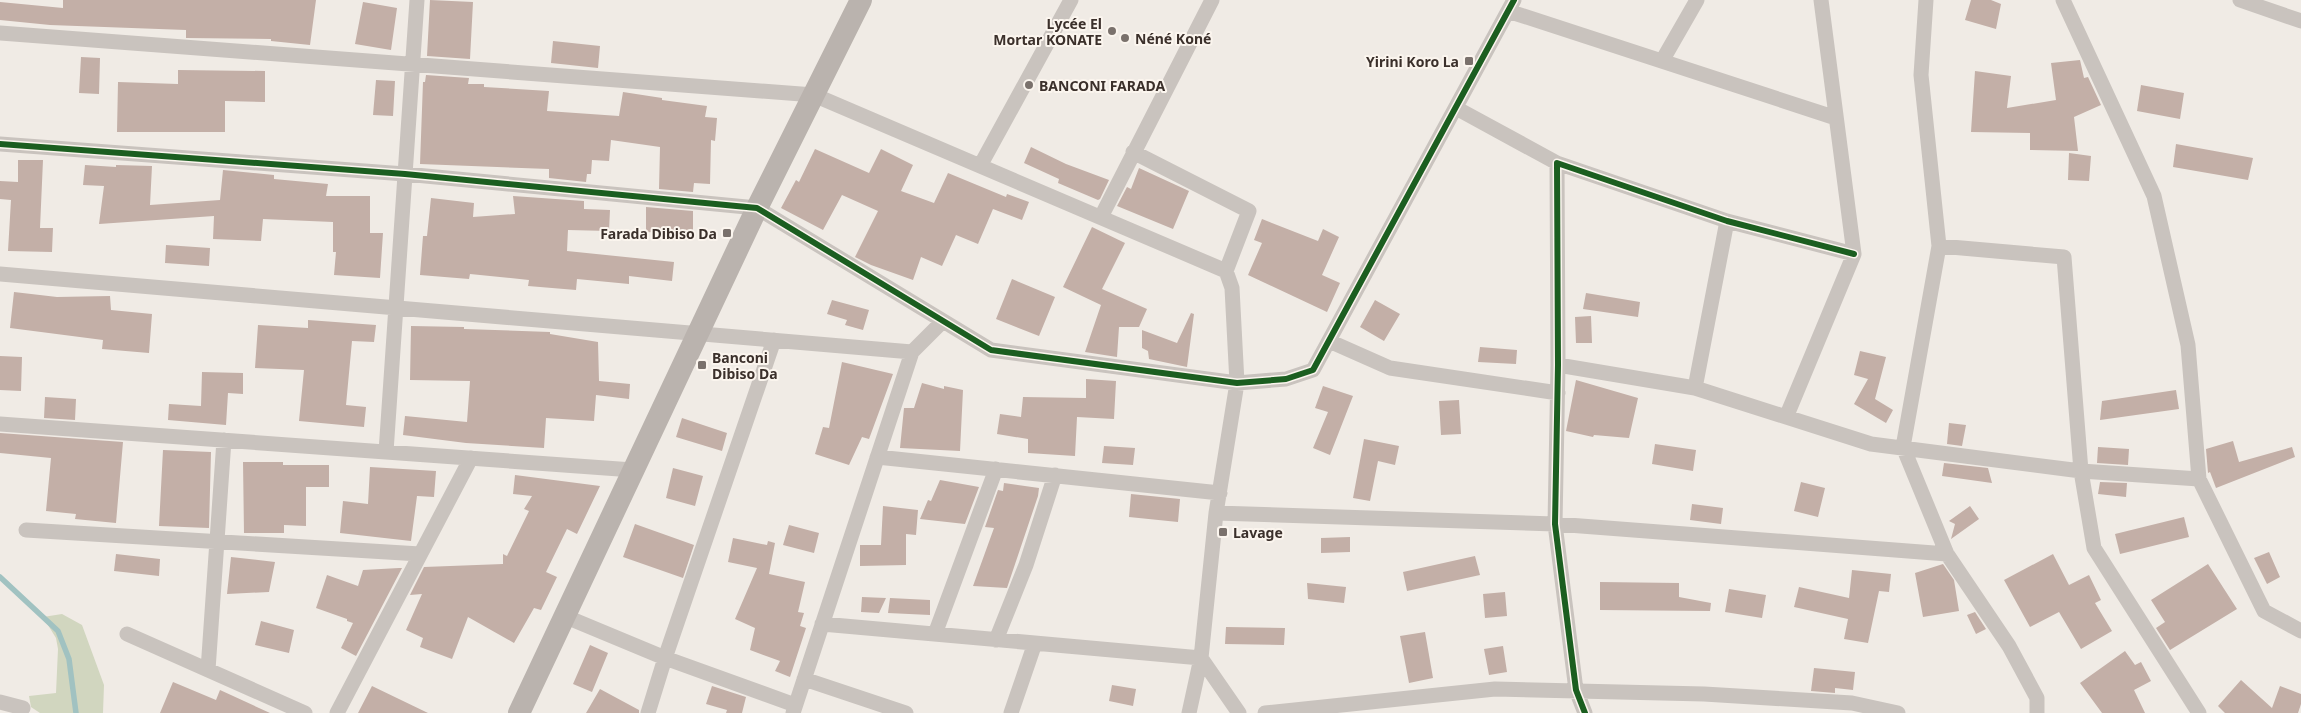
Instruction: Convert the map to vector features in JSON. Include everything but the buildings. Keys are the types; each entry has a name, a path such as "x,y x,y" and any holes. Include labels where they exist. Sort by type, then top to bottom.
{"main road":[{"path":"518,713 757,208 861,0"}],"street":[{"path":"386,452 417,0"},
{"path":"980,166 1071,0"},
{"path":"1101,217 1212,0"},
{"path":"1662,61 1697,0"},
{"path":"1787,415 1854,254 1821,0"},
{"path":"1926,0 1921,75 1939,246 1903,447 1947,554 2009,646 2037,698 2037,713"},
{"path":"2063,0 2154,196 2188,345 2198,479 2264,611 2301,630"},
{"path":"2240,0 2301,21"},
{"path":"0,144 405,174 757,208 991,350 1237,383 1286,379 1313,370 1511,6 1662,61 1836,118"},
{"path":"0,33 814,95 1226,271"},
{"path":"1456,108 1557,163 1727,220 1854,254"},
{"path":"1134,152 1248,210 1226,271 1232,288 1237,383 1216,513 1201,658 1189,713"},
{"path":"1557,163 1558,394 1555,524 1576,690 1585,713"},
{"path":"1695,388 1727,220"},
{"path":"1939,246 2064,257 2081,471 2094,548 2200,713"},
{"path":"0,274 912,352"},
{"path":"564,616 794,709 912,352 943,321"},
{"path":"648,713 774,340"},
{"path":"1329,341 1390,368 1558,394"},
{"path":"1558,364 1695,388 1787,415 1871,444 2081,471 2198,479"},
{"path":"0,424 633,470"},
{"path":"208,670 224,440"},
{"path":"877,457 1220,493"},
{"path":"337,713 471,458"},
{"path":"935,634 996,469"},
{"path":"996,640 1026,565 1055,475"},
{"path":"1216,513 1555,524 1947,554"},
{"path":"26,530 217,540 420,554"},
{"path":"822,624 1201,658"},
{"path":"127,634 305,713"},
{"path":"1011,713 1035,643"},
{"path":"1201,658 1239,713"},
{"path":"804,679 906,713"},
{"path":"1264,713 1495,689 1576,690 1852,703 1898,713"},
{"path":"0,702 23,708"}],"green space":[{"path":"62,614 82,625 104,685 103,713 40,713 31,707 29,696 56,693 58,649 56,638 43,617"}],"waterway":[{"path":"0,577 58,631 69,659 76,713"}],"cycle path":[{"path":"0,144 405,174 757,208 991,350 1237,383 1286,379 1313,370 1514,0"},
{"path":"1585,713 1576,690 1555,524 1558,365 1557,163 1727,221 1854,254"}],"place":[{"name":"Lycée El Mortar KONATE","path":"1112,31"},
{"name":"Néné Koné","path":"1125,38"},
{"name":"Yirini Koro La","path":"1469,61"},
{"name":"BANCONI FARADA","path":"1029,85"},
{"name":"Farada Dibiso Da","path":"727,233"},
{"name":"Banconi Dibiso Da","path":"702,365"},
{"name":"Lavage","path":"1223,532"}]}
